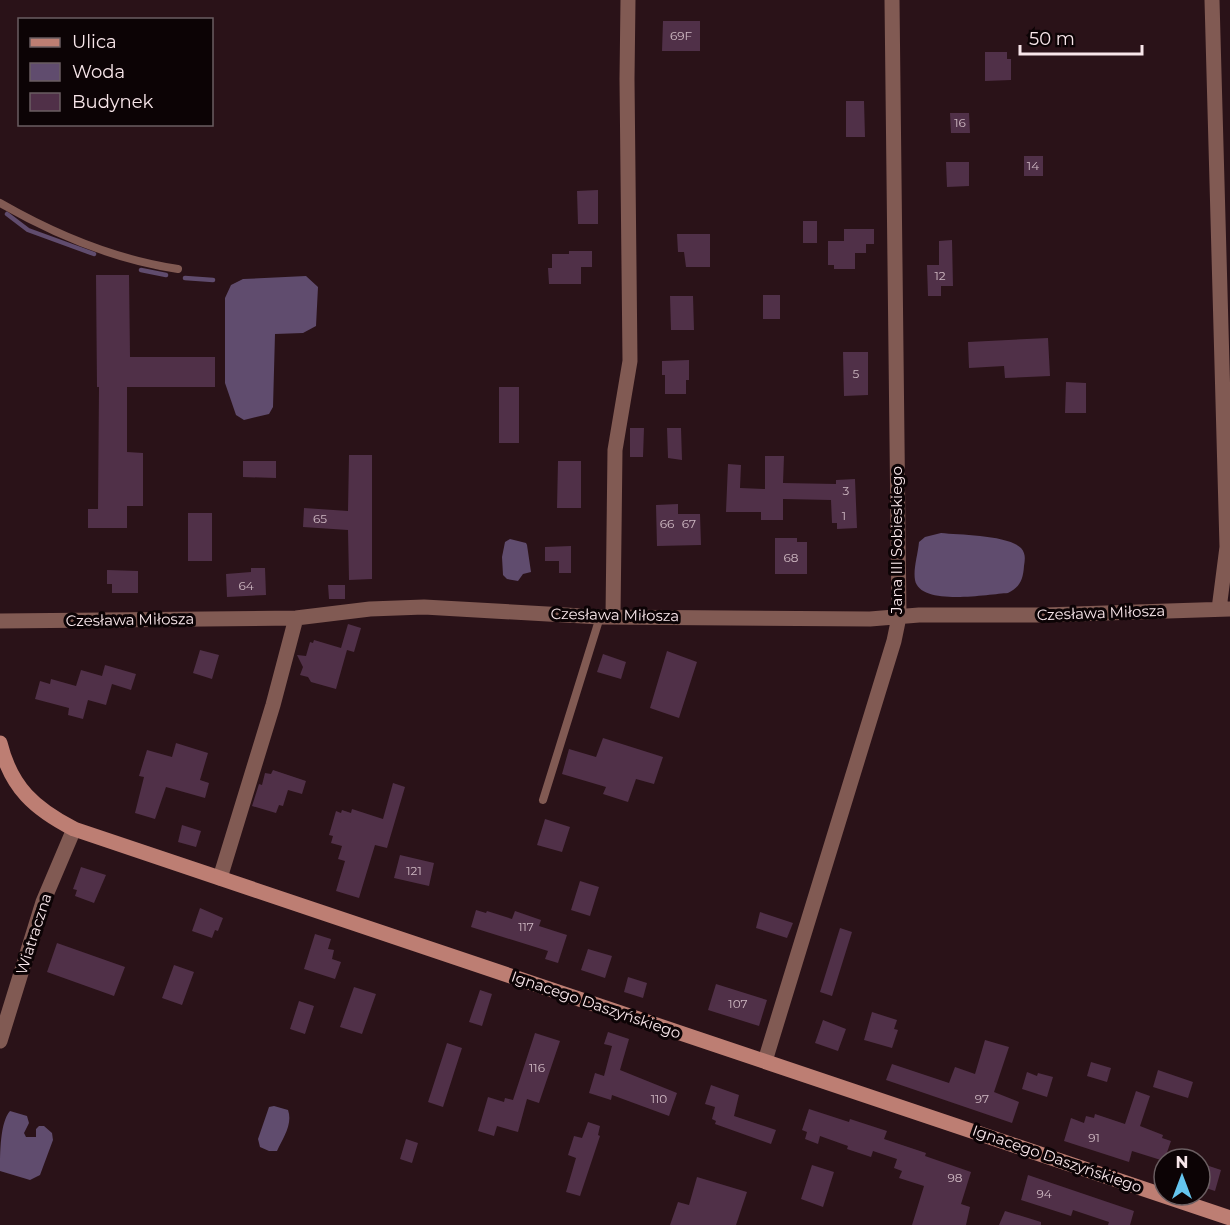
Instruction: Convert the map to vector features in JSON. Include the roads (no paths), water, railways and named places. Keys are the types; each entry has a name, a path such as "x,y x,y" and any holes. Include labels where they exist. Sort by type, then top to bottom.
{"street":[{"path":"606,617 615,450 630,360 628,0"},
{"name":"Jana III Sobieskiego","path":"765,1061 894,641 899,617 892,0"},
{"path":"1212,0 1227,547 1225,609"},
{"name":"Czesława Miłosza","path":"0,621 296,618 370,609 424,607 606,617 858,619 1225,609"},
{"path":"220,878 273,705 296,618"},
{"name":"Ignacego Daszyńskiego","path":"0,743 8,768 25,795 49,816 74,829 1230,1218"},
{"name":"Wiatraczna","path":"0,1041 43,902 74,829"}],"lane":[{"path":"0,203 25,218 120,256 178,269"},
{"path":"543,800 606,617"}],"water":[{"path":"306,276 318,287 316,326 303,333 275,334 273,407 269,414 244,420 236,415 225,383 225,298 231,285 243,279"},
{"path":"941,533 995,538 1015,544 1021,548 1025,557 1020,582 1008,593 956,597 929,594 920,588 915,580 919,542 925,537"},
{"path":"510,539 527,545 531,572 523,574 518,581 507,579 503,575 502,557 505,542"},
{"path":"269,1107 288,1110 289,1120 287,1131 277,1151 269,1151 260,1147 258,1139"},
{"path":"10,1111 27,1116 29,1123 24,1133 26,1137 36,1137 36,1129 39,1126 44,1126 52,1133 53,1140 40,1175 30,1180 0,1171 2,1130"}],"waterway":[{"path":"7,214 28,230 94,254"},
{"path":"141,270 166,275"},
{"path":"185,278 213,280"}]}
